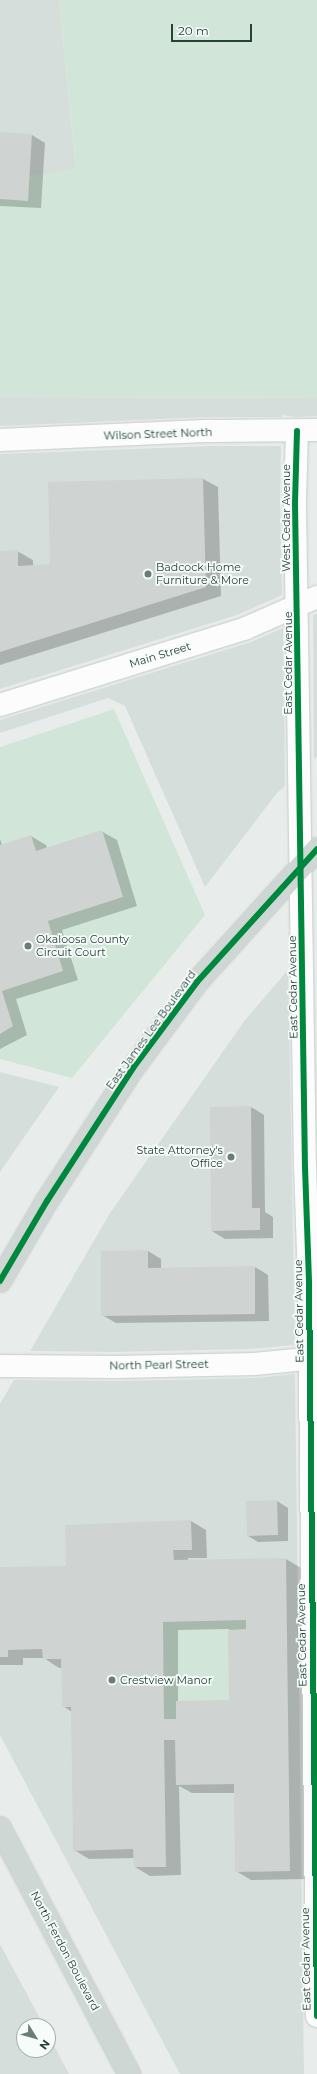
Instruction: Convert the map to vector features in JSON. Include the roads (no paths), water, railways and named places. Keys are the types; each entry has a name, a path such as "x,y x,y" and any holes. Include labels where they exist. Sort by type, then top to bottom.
{"main road":[{"name":"East James Lee Boulevard","path":"0,1281 47,1200 133,1068 197,982 317,849"},
{"name":"North Ferdon Boulevard","path":"0,1828 129,2074"}],"street":[{"name":"Wilson Street North","path":"0,440 210,432 307,431"},
{"name":"West Cedar Avenue","path":"307,431 295,503 307,601"},
{"name":"Main Street","path":"0,705 244,628 307,601"},
{"name":"East Cedar Avenue","path":"307,601 301,867 313,1358 317,2016"},
{"name":"North Pearl Street","path":"0,1366 117,1367 254,1364 313,1358"}],"place":[{"name":"Badcock Home Furniture & More","path":"148,574"},
{"name":"Okaloosa County Circuit Court","path":"28,946"},
{"name":"State Attorney's Office","path":"231,1157"},
{"name":"Crestview Manor","path":"112,1680"}]}
